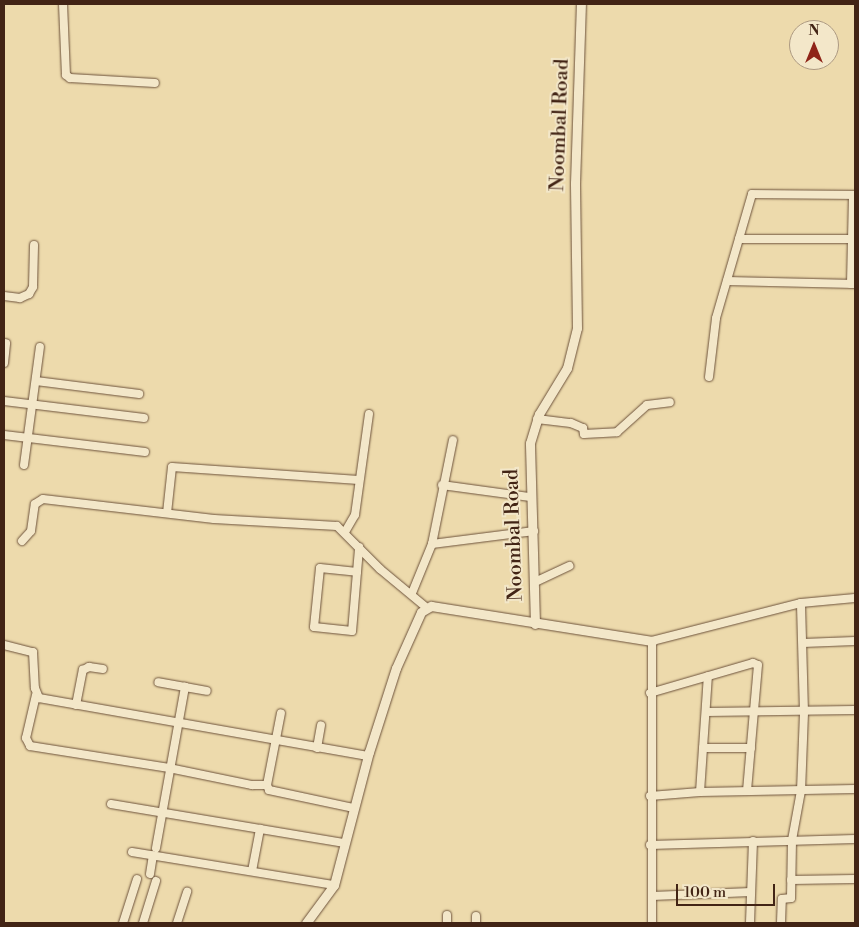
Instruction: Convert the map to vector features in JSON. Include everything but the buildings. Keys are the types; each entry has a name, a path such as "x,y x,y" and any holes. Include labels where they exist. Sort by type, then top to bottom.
{"street":[{"path":"63,4 66,75 70,78 155,83"},
{"name":"Noombal Road","path":"427,608 431,606 535,624 534,531 530,497 530,448 537,419 566,372 577,331 575,183 581,4"},
{"path":"709,377 716,318 752,194 854,195 852,239 853,284 727,281"},
{"path":"739,239 852,239"},
{"path":"4,296 20,298 29,294 33,287 34,246"},
{"path":"4,363 6,343"},
{"path":"24,465 40,346"},
{"path":"36,381 139,394"},
{"path":"4,401 144,418"},
{"path":"537,419 571,423 583,428 584,434 617,432 648,405 670,402"},
{"path":"345,532 355,515 369,414"},
{"path":"4,435 145,452"},
{"path":"412,593 432,544 442,484 452,440"},
{"path":"167,513 172,467 359,480"},
{"path":"442,484 530,497"},
{"path":"22,541 31,531 35,504 43,499 214,519 337,526 380,569 412,593 427,608 421,612 396,668 368,756 334,886 306,923"},
{"path":"432,544 534,531"},
{"path":"320,568 314,627 352,631 359,547"},
{"path":"535,582 569,566"},
{"path":"310,568 357,572"},
{"path":"535,624 652,641 802,604 855,598"},
{"path":"781,923 782,899 791,898 792,840 801,790 804,712 802,604"},
{"path":"652,641 650,692 652,923"},
{"path":"803,643 855,641"},
{"path":"4,645 33,652 36,695 26,738 30,746 169,768 252,785 267,785"},
{"path":"650,692 753,663 758,665 747,791"},
{"path":"76,705 83,670 89,667 103,669"},
{"path":"700,792 708,676"},
{"path":"158,682 207,691"},
{"path":"150,874 185,687"},
{"path":"36,695 76,705 177,724 368,756"},
{"path":"706,712 855,710"},
{"path":"280,713 267,785 269,790 354,808"},
{"path":"317,748 321,726"},
{"path":"703,748 752,748"},
{"path":"650,796 700,792 855,789"},
{"path":"111,804 345,843"},
{"path":"252,871 260,829"},
{"path":"650,845 855,839"},
{"path":"750,923 753,842"},
{"path":"132,852 155,851 334,886"},
{"path":"123,923 137,879"},
{"path":"791,880 855,879"},
{"path":"143,923 156,881"},
{"path":"177,923 187,892"},
{"path":"652,896 751,892"}]}
